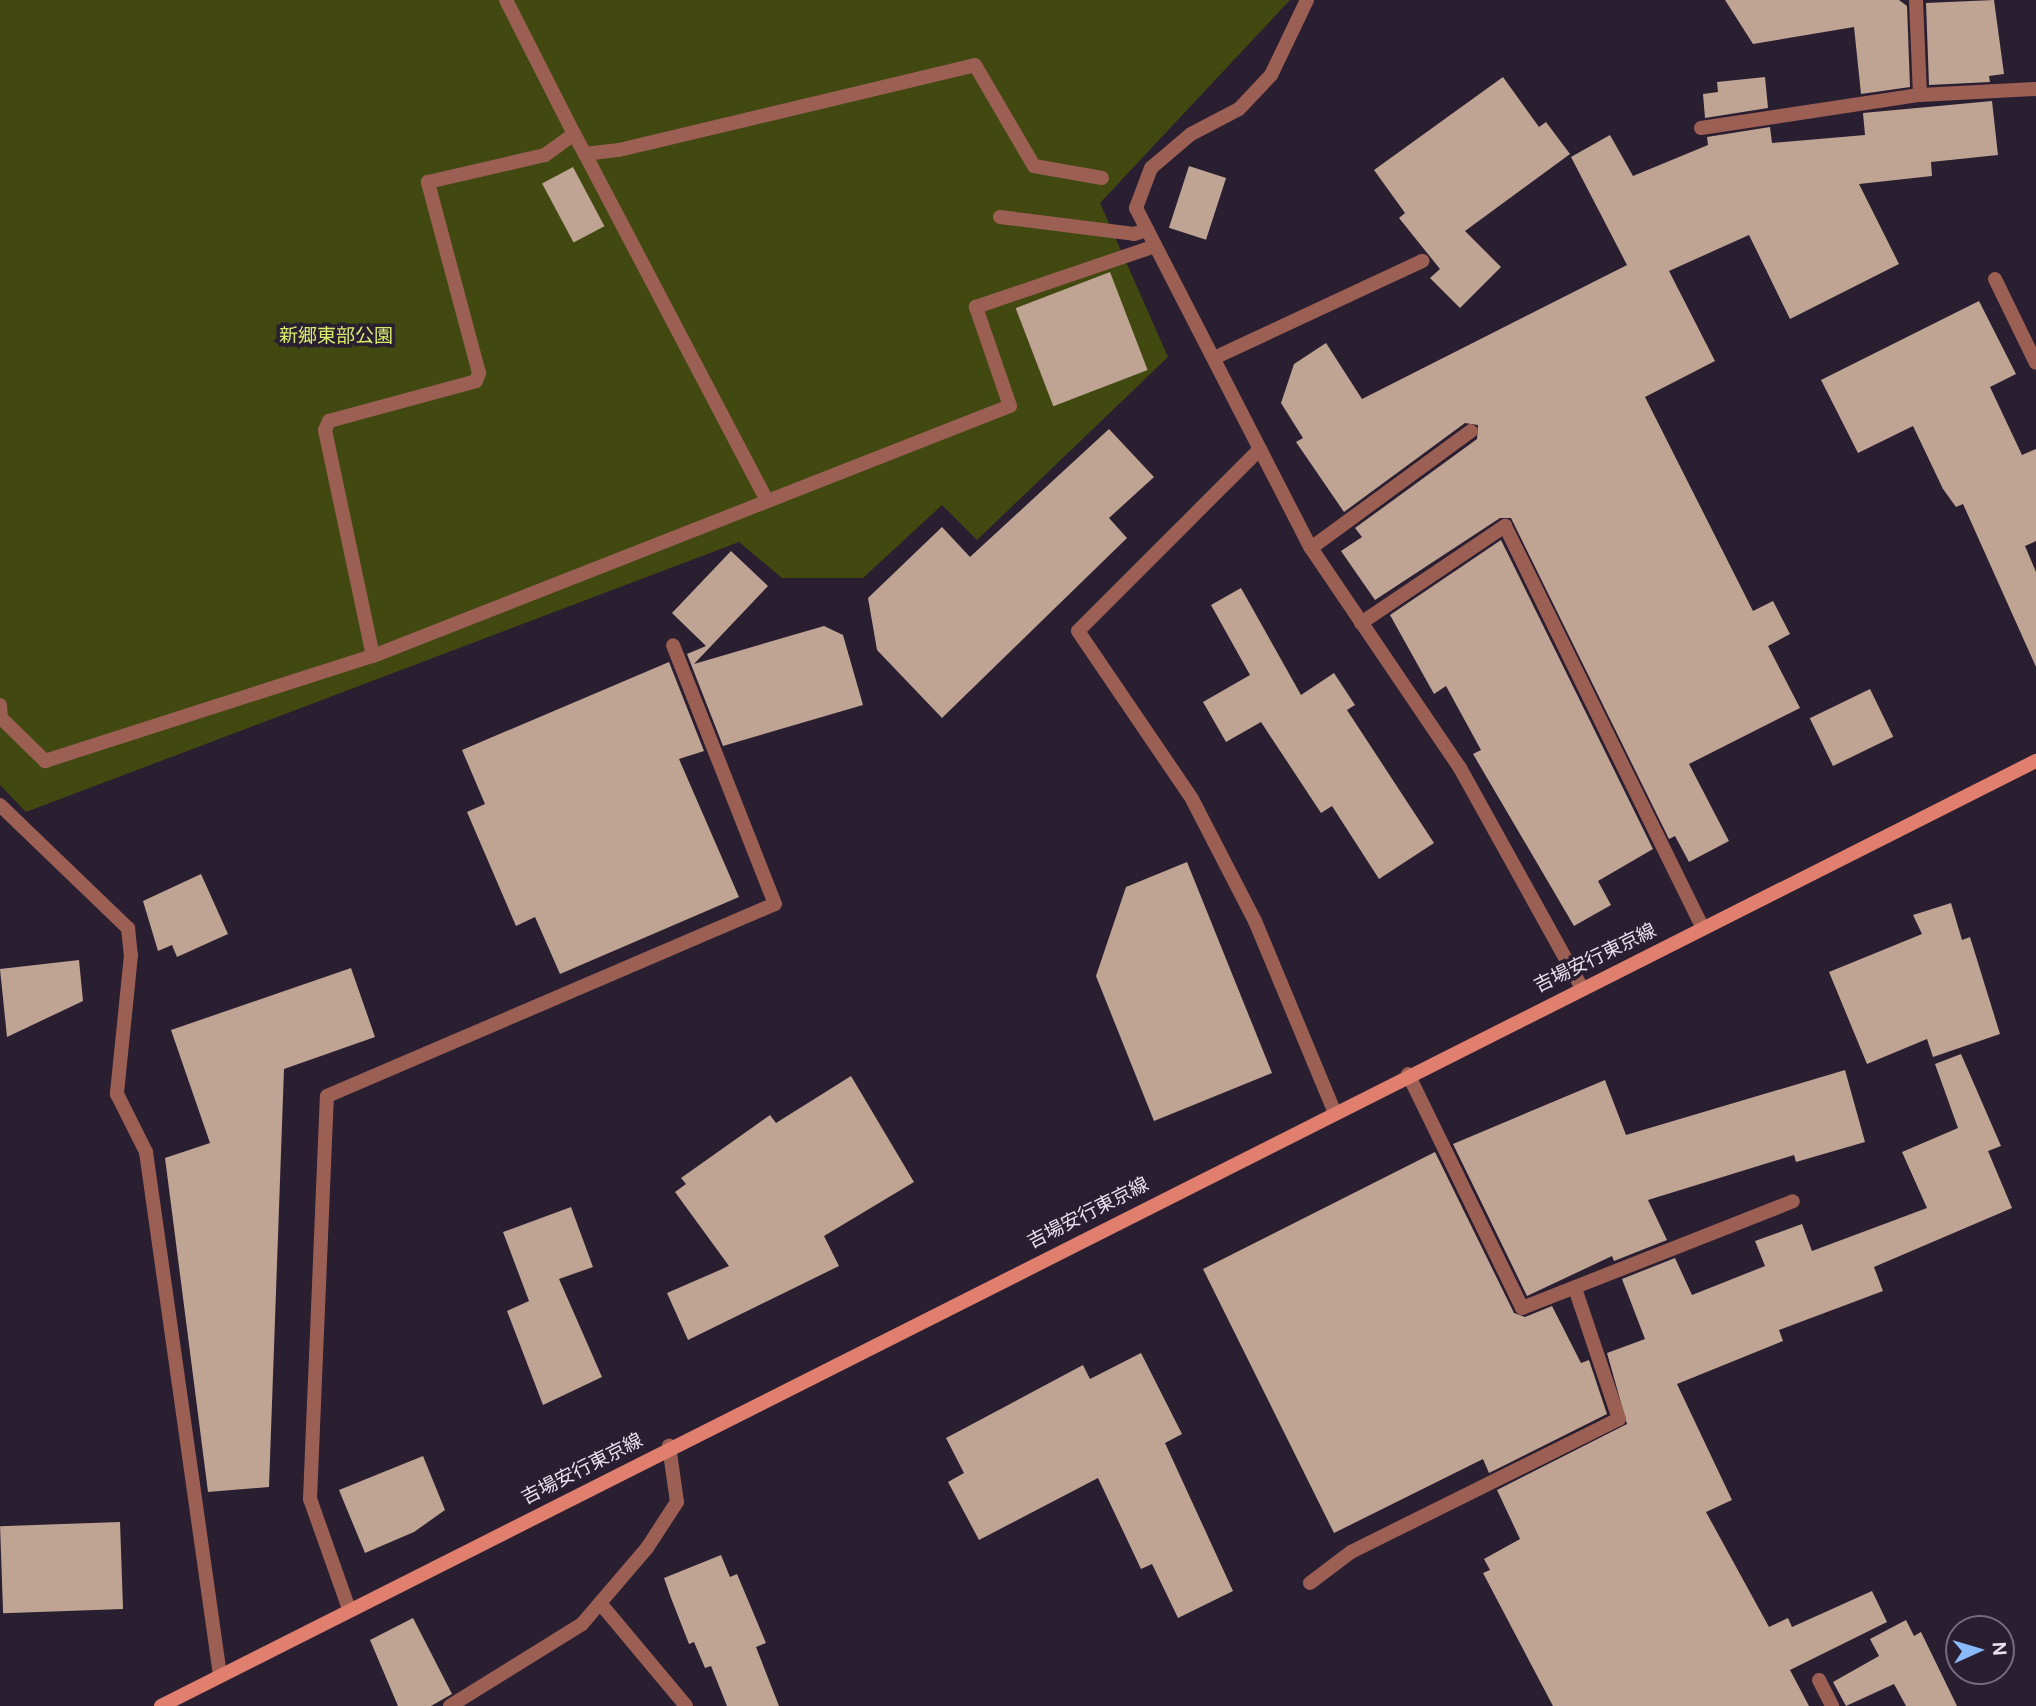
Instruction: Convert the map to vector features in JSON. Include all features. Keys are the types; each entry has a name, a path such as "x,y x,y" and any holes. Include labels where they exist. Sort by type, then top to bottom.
{"main road":[{"name":"吉場安行東京線","path":"161,1706 668,1446 1581,986 2036,761"}],"street":[{"path":"506,0 767,500"},
{"path":"1307,0 1271,75 1238,109 1191,134 1151,169 1136,208 1311,548 1460,768 1581,986"},
{"path":"1916,0 1920,95"},
{"path":"585,154 975,65 1034,166 1102,178"},
{"path":"1701,128 1920,95 2036,89"},
{"path":"373,656 326,429 329,421 476,382 479,373 428,182 545,155 574,134"},
{"path":"1000,217 1134,234 1147,230"},
{"path":"0,705 1,718 46,761 373,656 1010,407 976,307 1155,246"},
{"path":"1214,358 1422,261"},
{"path":"1995,279 2036,363"},
{"path":"1311,548 1471,431"},
{"path":"1260,449 1078,631 1192,799 1255,921 1334,1111"},
{"path":"1361,623 1505,526 1702,927"},
{"path":"349,1609 310,1499 327,1096 775,904 673,645"},
{"path":"0,805 128,928 131,955 117,1094 146,1152 220,1675"},
{"path":"1408,1074 1522,1308 1793,1201"},
{"path":"1310,1584 1351,1552 1619,1419 1575,1288"},
{"path":"450,1706 582,1623 600,1603 677,1502 668,1446"},
{"path":"600,1603 686,1706"},
{"path":"1819,1681 1832,1706"}],"green space":[{"name":"新郷東部公園","path":"0,0 1290,0 1100,203 1168,357 977,540 942,505 863,578 782,578 739,542 26,812 0,785"}],"building":[{"path":"1725,0 1899,0 1907,6 1910,87 1861,94 1854,27 1753,44"},
{"path":"1994,0 2004,74 1989,76 1990,82 1929,85 1926,3"},
{"path":"1503,77 1539,127 1546,122 1570,154 1465,231 1501,267 1460,308 1430,278 1440,269 1399,218 1405,213 1374,170"},
{"path":"1765,77 1768,108 1705,118 1703,94 1718,92 1717,82"},
{"path":"1992,101 1998,155 1931,162 1932,176 1859,184 1899,264 1790,319 1749,235 1669,271 1715,361 1645,397 1753,611 1773,601 1790,634 1768,646 1800,708 1689,764 1729,841 1689,862 1675,836 1669,839 1511,518 1500,518 1375,600 1341,551 1362,537 1355,528 1477,439 1478,425 1465,423 1344,512 1296,442 1303,438 1281,403 1294,364 1326,343 1362,399 1627,265 1571,157 1610,135 1633,176 1708,145 1707,137 1770,127 1772,143 1865,135 1863,113"},
{"path":"1189,166 1226,178 1206,240 1169,228"},
{"path":"573,167 604,226 574,243 542,183"},
{"path":"1110,272 1148,370 1053,406 1016,308"},
{"path":"1979,301 2016,374 1990,387 2022,455 2036,449 2036,541 2025,546 2036,572 2036,667 1963,504 1956,507 1943,489 1913,426 1858,453 1821,380"},
{"path":"1109,429 1154,477 1109,518 1127,538 942,718 877,650 868,598 942,527 970,557"},
{"path":"1501,540 1653,849 1598,881 1611,905 1574,926 1473,754 1481,750 1446,686 1434,694 1390,615"},
{"path":"731,551 768,586 694,664 824,626 843,635 863,705 723,746 687,654 706,646 672,613"},
{"path":"1241,588 1301,695 1334,673 1355,705 1347,710 1434,843 1379,879 1332,806 1321,813 1261,722 1226,742 1203,702 1250,675 1211,605"},
{"path":"669,662 704,751 679,759 739,897 560,974 535,917 516,926 467,812 485,804 462,750"},
{"path":"1870,689 1893,737 1833,766 1810,718"},
{"path":"1187,862 1272,1073 1154,1121 1096,976 1126,887"},
{"path":"201,874 228,934 177,957 172,945 158,951 143,901"},
{"path":"1951,903 1962,940 1970,937 2000,1034 1933,1057 1927,1039 1867,1064 1829,972 1922,934 1913,915"},
{"path":"79,960 83,1001 7,1037 0,969"},
{"path":"351,968 375,1037 284,1069 269,1487 208,1492 165,1158 210,1143 171,1030"},
{"path":"1961,1054 2001,1146 1988,1151 2012,1208 1874,1267 1883,1291 1779,1330 1783,1341 1677,1384 1732,1500 1706,1512 1769,1627 1788,1618 1792,1627 1872,1591 1887,1622 1790,1670 1809,1706 1553,1706 1483,1573 1490,1570 1484,1559 1520,1539 1497,1490 1627,1424 1607,1353 1645,1339 1622,1279 1675,1258 1692,1295 1765,1266 1755,1241 1802,1224 1812,1251 1927,1208 1902,1152 1958,1128 1935,1064"},
{"path":"1845,1070 1865,1142 1796,1162 1794,1155 1648,1200 1667,1240 1614,1261 1612,1256 1527,1296 1453,1144 1605,1080 1626,1135"},
{"path":"851,1076 914,1182 824,1236 839,1266 688,1340 667,1293 729,1266 675,1192 686,1184 681,1178 770,1115 776,1123"},
{"path":"1435,1152 1514,1313 1525,1317 1552,1306 1581,1363 1589,1360 1607,1414 1489,1473 1483,1459 1334,1533 1203,1269"},
{"path":"571,1207 593,1267 559,1279 602,1377 543,1405 507,1311 529,1301 503,1232"},
{"path":"1141,1353 1182,1434 1165,1443 1233,1591 1178,1618 1152,1564 1141,1569 1098,1478 979,1540 948,1482 964,1473 946,1438 1083,1365 1090,1379"},
{"path":"423,1456 445,1510 414,1532 365,1553 339,1490"},
{"path":"120,1522 123,1609 3,1613 0,1526"},
{"path":"721,1555 730,1577 737,1574 766,1643 756,1647 779,1706 727,1706 711,1666 705,1668 694,1642 689,1644 671,1598 664,1578"},
{"path":"413,1618 452,1694 431,1706 398,1706 370,1640"},
{"path":"1906,1620 1914,1636 1921,1632 1957,1706 1906,1706 1894,1684 1846,1706 1833,1682 1879,1656 1870,1639"}]}
